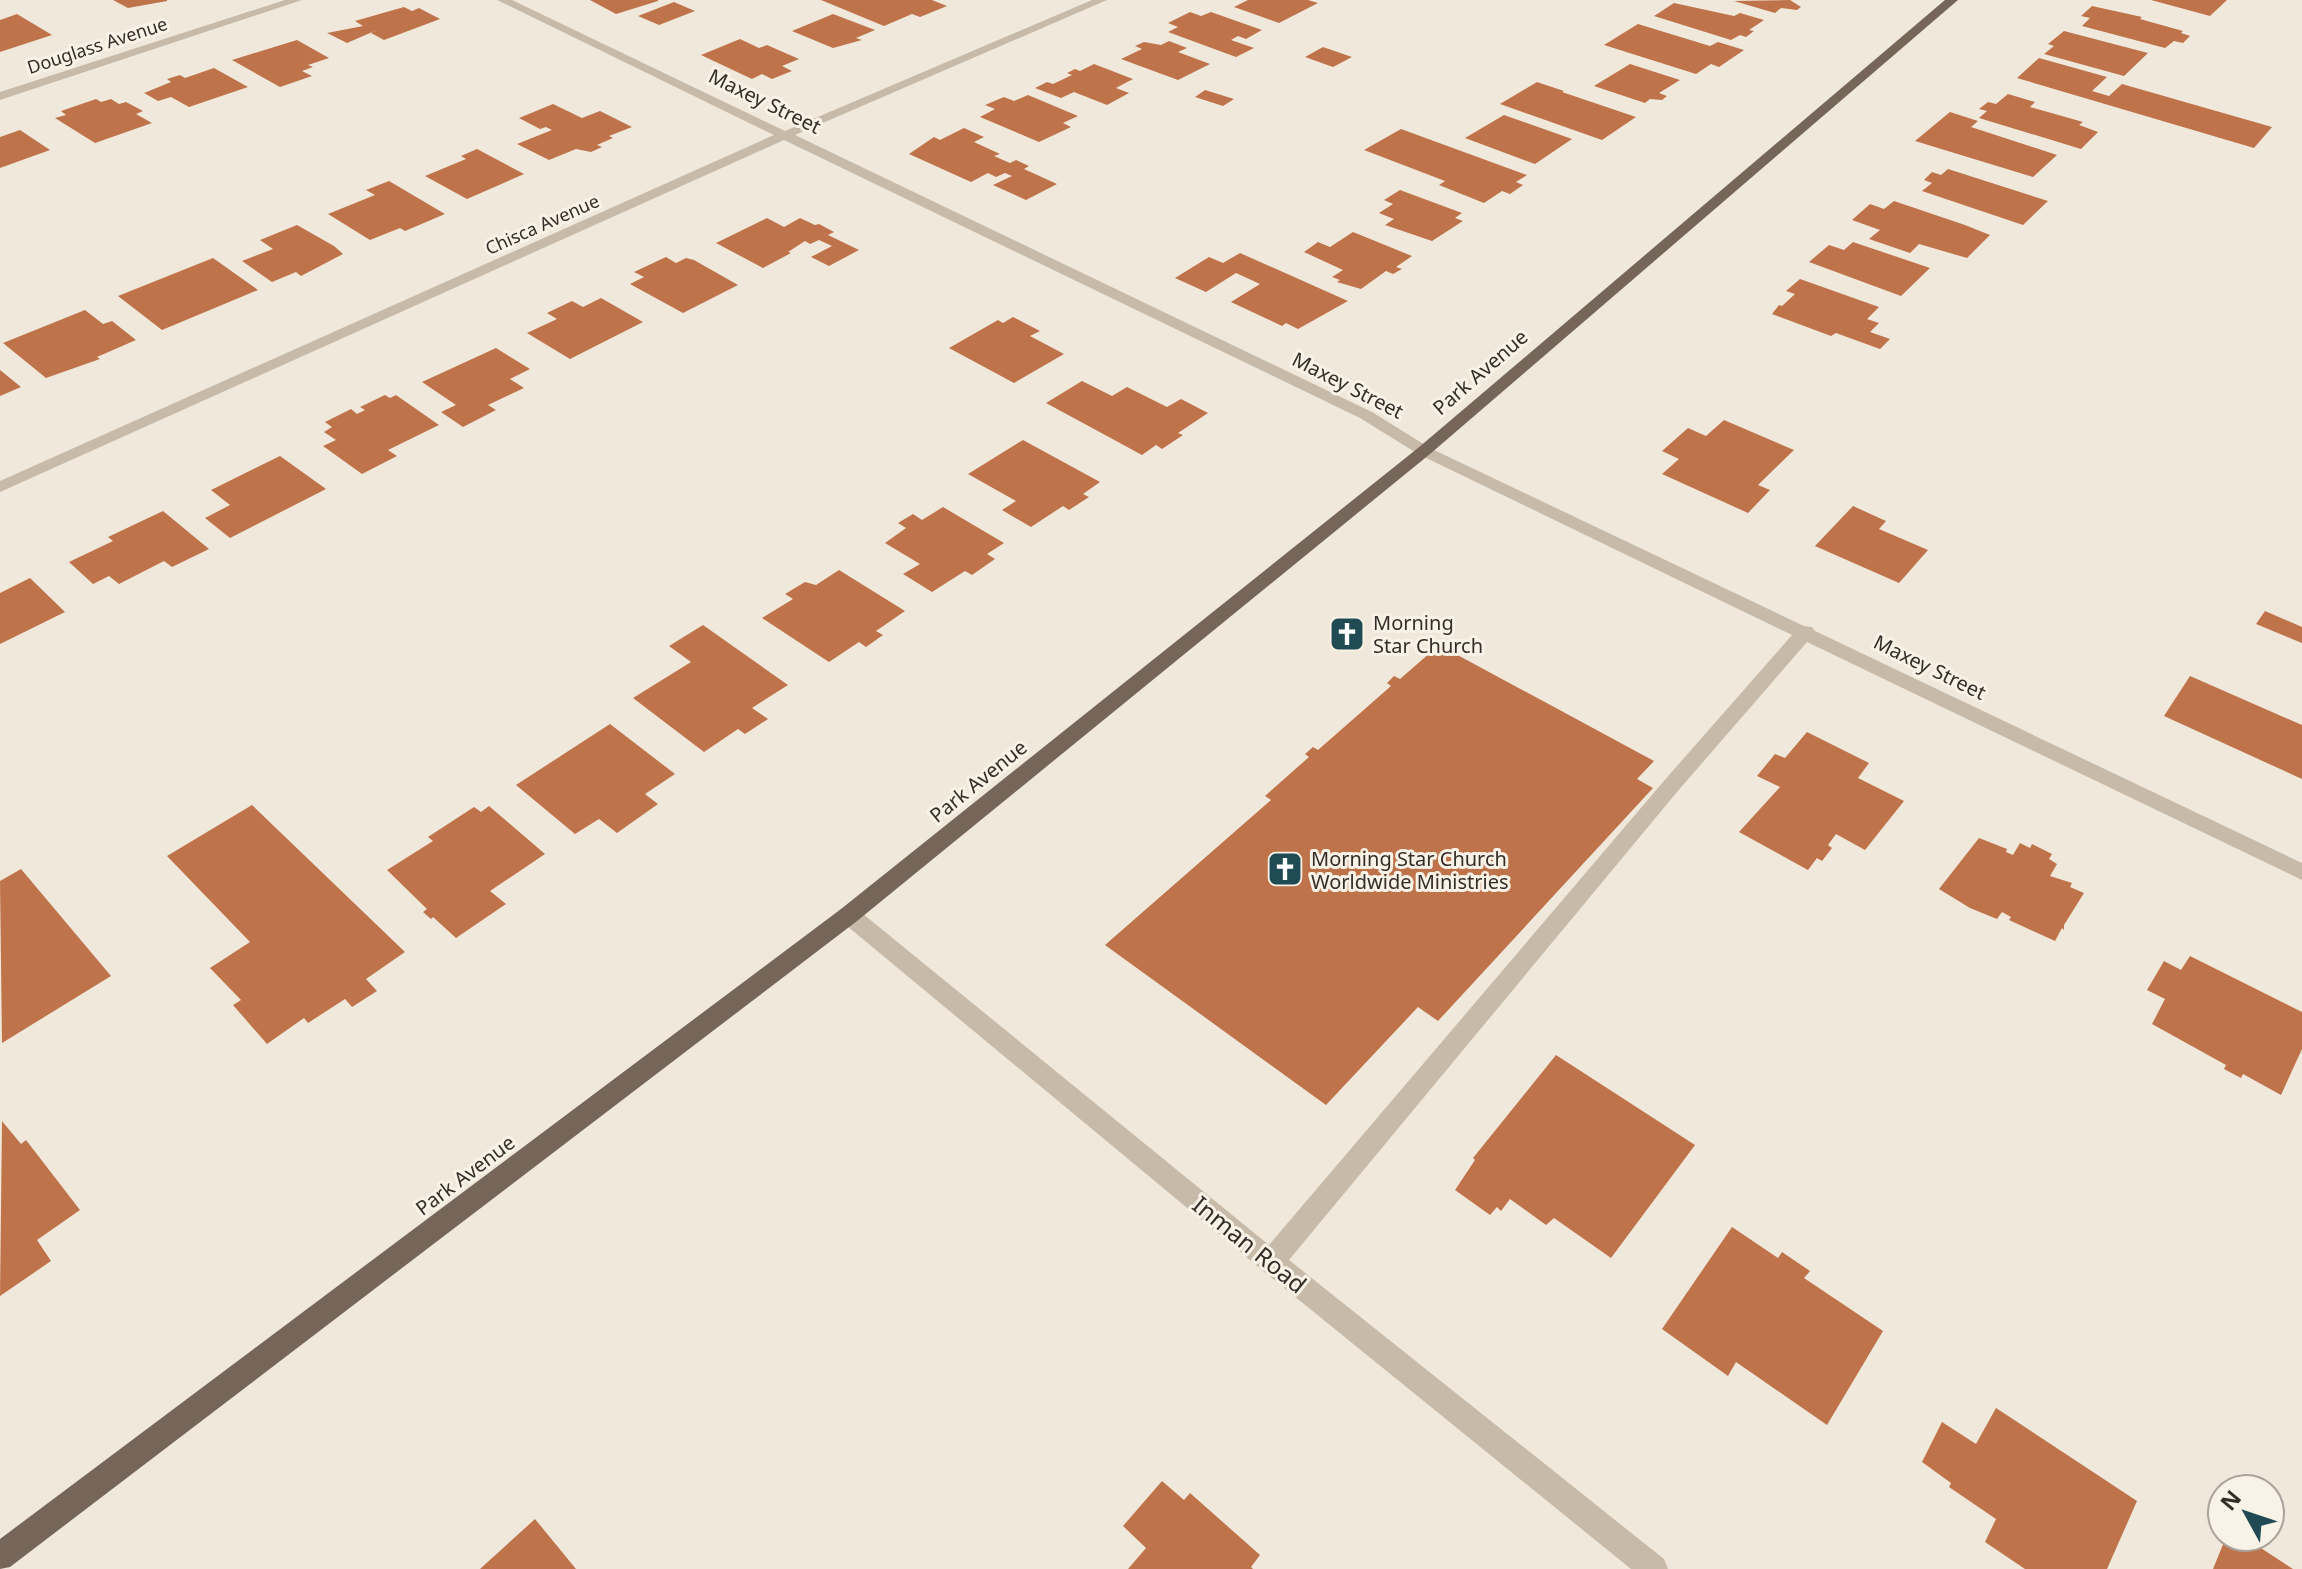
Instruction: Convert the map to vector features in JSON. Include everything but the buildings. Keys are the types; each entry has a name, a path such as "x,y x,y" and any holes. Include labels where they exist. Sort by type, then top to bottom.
{"main road":[{"name":"Park Avenue","path":"0,1557 849,915 1424,451 1952,0"}],"street":[{"name":"Douglass Avenue","path":"0,96 296,0"},
{"name":"Maxey Street","path":"503,0 1366,415 1424,451 1806,631 2302,872"},
{"name":"Chisca Avenue","path":"0,487 785,135 1101,0"},
{"path":"1271,1262 1379,1138 1737,707 1806,631"},
{"name":"Inman Road","path":"849,915 1271,1262 1654,1569"}],"place":[{"name":"Morning Star Church","path":"1347,634"},
{"name":"Morning Star Church Worldwide Ministries","path":"1285,869"}]}
